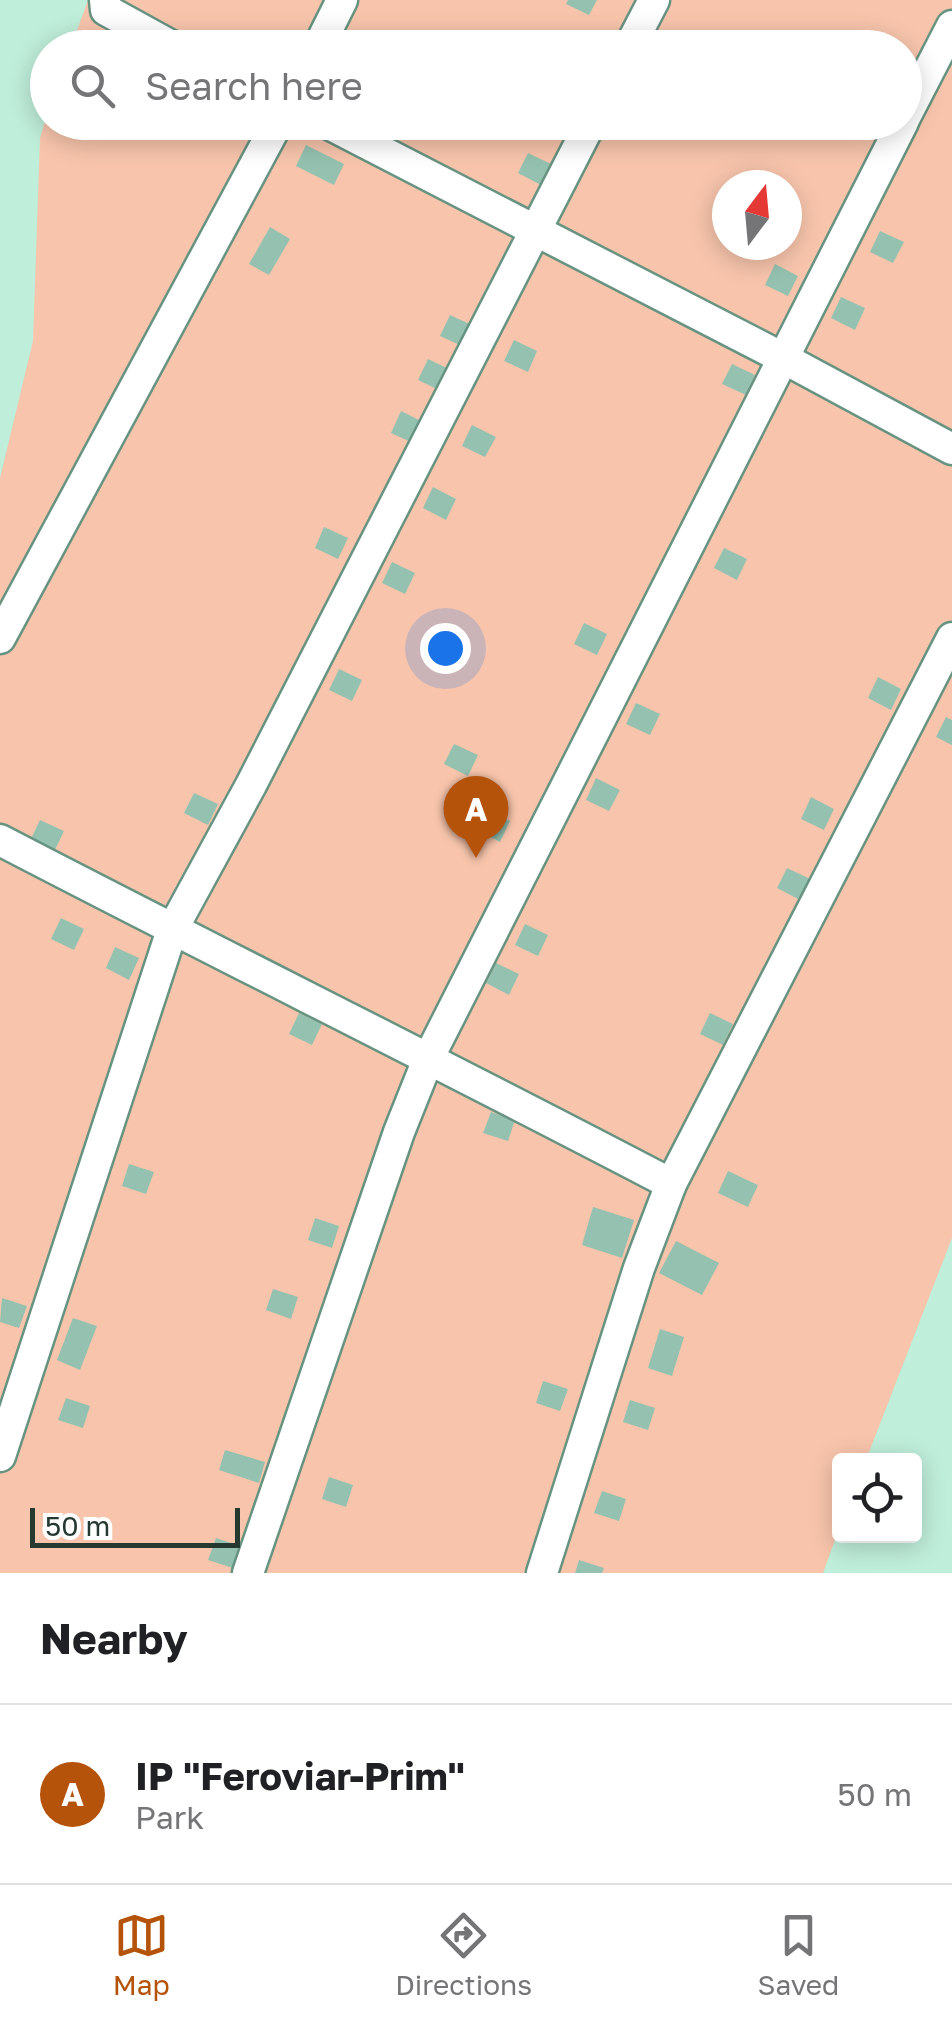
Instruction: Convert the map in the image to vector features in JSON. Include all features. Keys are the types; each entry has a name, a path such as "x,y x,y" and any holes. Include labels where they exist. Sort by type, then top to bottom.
{"street":[{"path":"327,30 342,0"},
{"path":"639,30 654,0"},
{"path":"105,5 146,30"},
{"path":"922,85 952,26"},
{"path":"0,638 268,140"},
{"path":"360,140 952,449"},
{"path":"0,1456 172,930 251,786 582,140"},
{"path":"248,1573 399,1132 429,1057 894,140"},
{"path":"542,1573 638,1268 671,1184 952,638"},
{"path":"0,840 671,1184"}],"shaded area":[{"path":"88,0 952,0 952,1238 869,1453 832,1453 834,1543 823,1573 0,1573 0,478 33,341 40,140 922,140 922,30 77,30"}],"building":[{"path":"568,0 597,0 589,15 566,4"},
{"path":"306,145 344,164 334,185 296,166"},
{"path":"528,153 551,164 541,185 518,173"},
{"path":"270,227 290,239 269,275 249,264"},
{"path":"880,231 904,242 893,263 870,252"},
{"path":"775,264 798,276 788,296 765,285"},
{"path":"841,297 865,308 855,330 831,318"},
{"path":"450,315 474,326 464,347 440,336"},
{"path":"514,340 537,351 528,372 504,361"},
{"path":"428,359 451,370 441,391 418,380"},
{"path":"732,364 755,375 746,395 722,384"},
{"path":"401,411 425,423 415,444 391,433"},
{"path":"472,425 496,437 485,457 462,446"},
{"path":"433,487 456,499 446,520 423,508"},
{"path":"324,527 348,538 338,559 315,548"},
{"path":"724,548 747,559 737,580 714,568"},
{"path":"392,562 415,573 405,594 382,583"},
{"path":"584,623 607,634 597,655 574,644"},
{"path":"339,669 362,680 352,701 329,690"},
{"path":"878,677 901,689 891,710 868,698"},
{"path":"636,703 660,714 650,735 626,724"},
{"path":"946,717 952,720 952,745 936,737"},
{"path":"454,744 478,755 468,776 444,764"},
{"path":"596,778 620,790 609,811 586,800"},
{"path":"194,793 218,804 208,825 184,813"},
{"path":"811,797 834,809 824,830 801,819"},
{"path":"487,810 510,821 500,842 477,830"},
{"path":"40,820 64,831 54,852 30,841"},
{"path":"787,868 810,879 800,900 777,888"},
{"path":"61,918 84,929 74,950 51,939"},
{"path":"525,924 548,935 538,956 515,945"},
{"path":"115,947 139,958 129,980 106,968"},
{"path":"496,963 519,974 509,995 486,983"},
{"path":"299,1013 322,1024 312,1045 289,1034"},
{"path":"710,1013 733,1024 723,1045 700,1034"},
{"path":"491,1112 515,1120 508,1141 483,1133"},
{"path":"129,1164 154,1172 146,1194 122,1186"},
{"path":"728,1171 758,1185 748,1207 718,1193"},
{"path":"593,1207 634,1220 622,1258 582,1245"},
{"path":"315,1218 339,1226 332,1248 308,1240"},
{"path":"676,1241 719,1263 702,1295 659,1273"},
{"path":"273,1289 298,1297 291,1319 266,1310"},
{"path":"2,1298 27,1306 19,1328 0,1322"},
{"path":"73,1318 97,1326 80,1370 57,1360"},
{"path":"660,1329 684,1337 672,1376 648,1368"},
{"path":"543,1381 568,1389 560,1411 536,1403"},
{"path":"66,1398 90,1406 83,1428 58,1420"},
{"path":"630,1400 655,1408 648,1430 623,1422"},
{"path":"225,1450 265,1462 259,1483 219,1470"},
{"path":"329,1477 353,1485 346,1507 322,1499"},
{"path":"602,1491 626,1499 619,1521 594,1513"},
{"path":"216,1538 240,1546 233,1568 208,1560"},
{"path":"579,1560 604,1568 602,1573 575,1573"}],"place":[{"name":"IP \"Feroviar-Prim\"","path":"476,858"}]}
